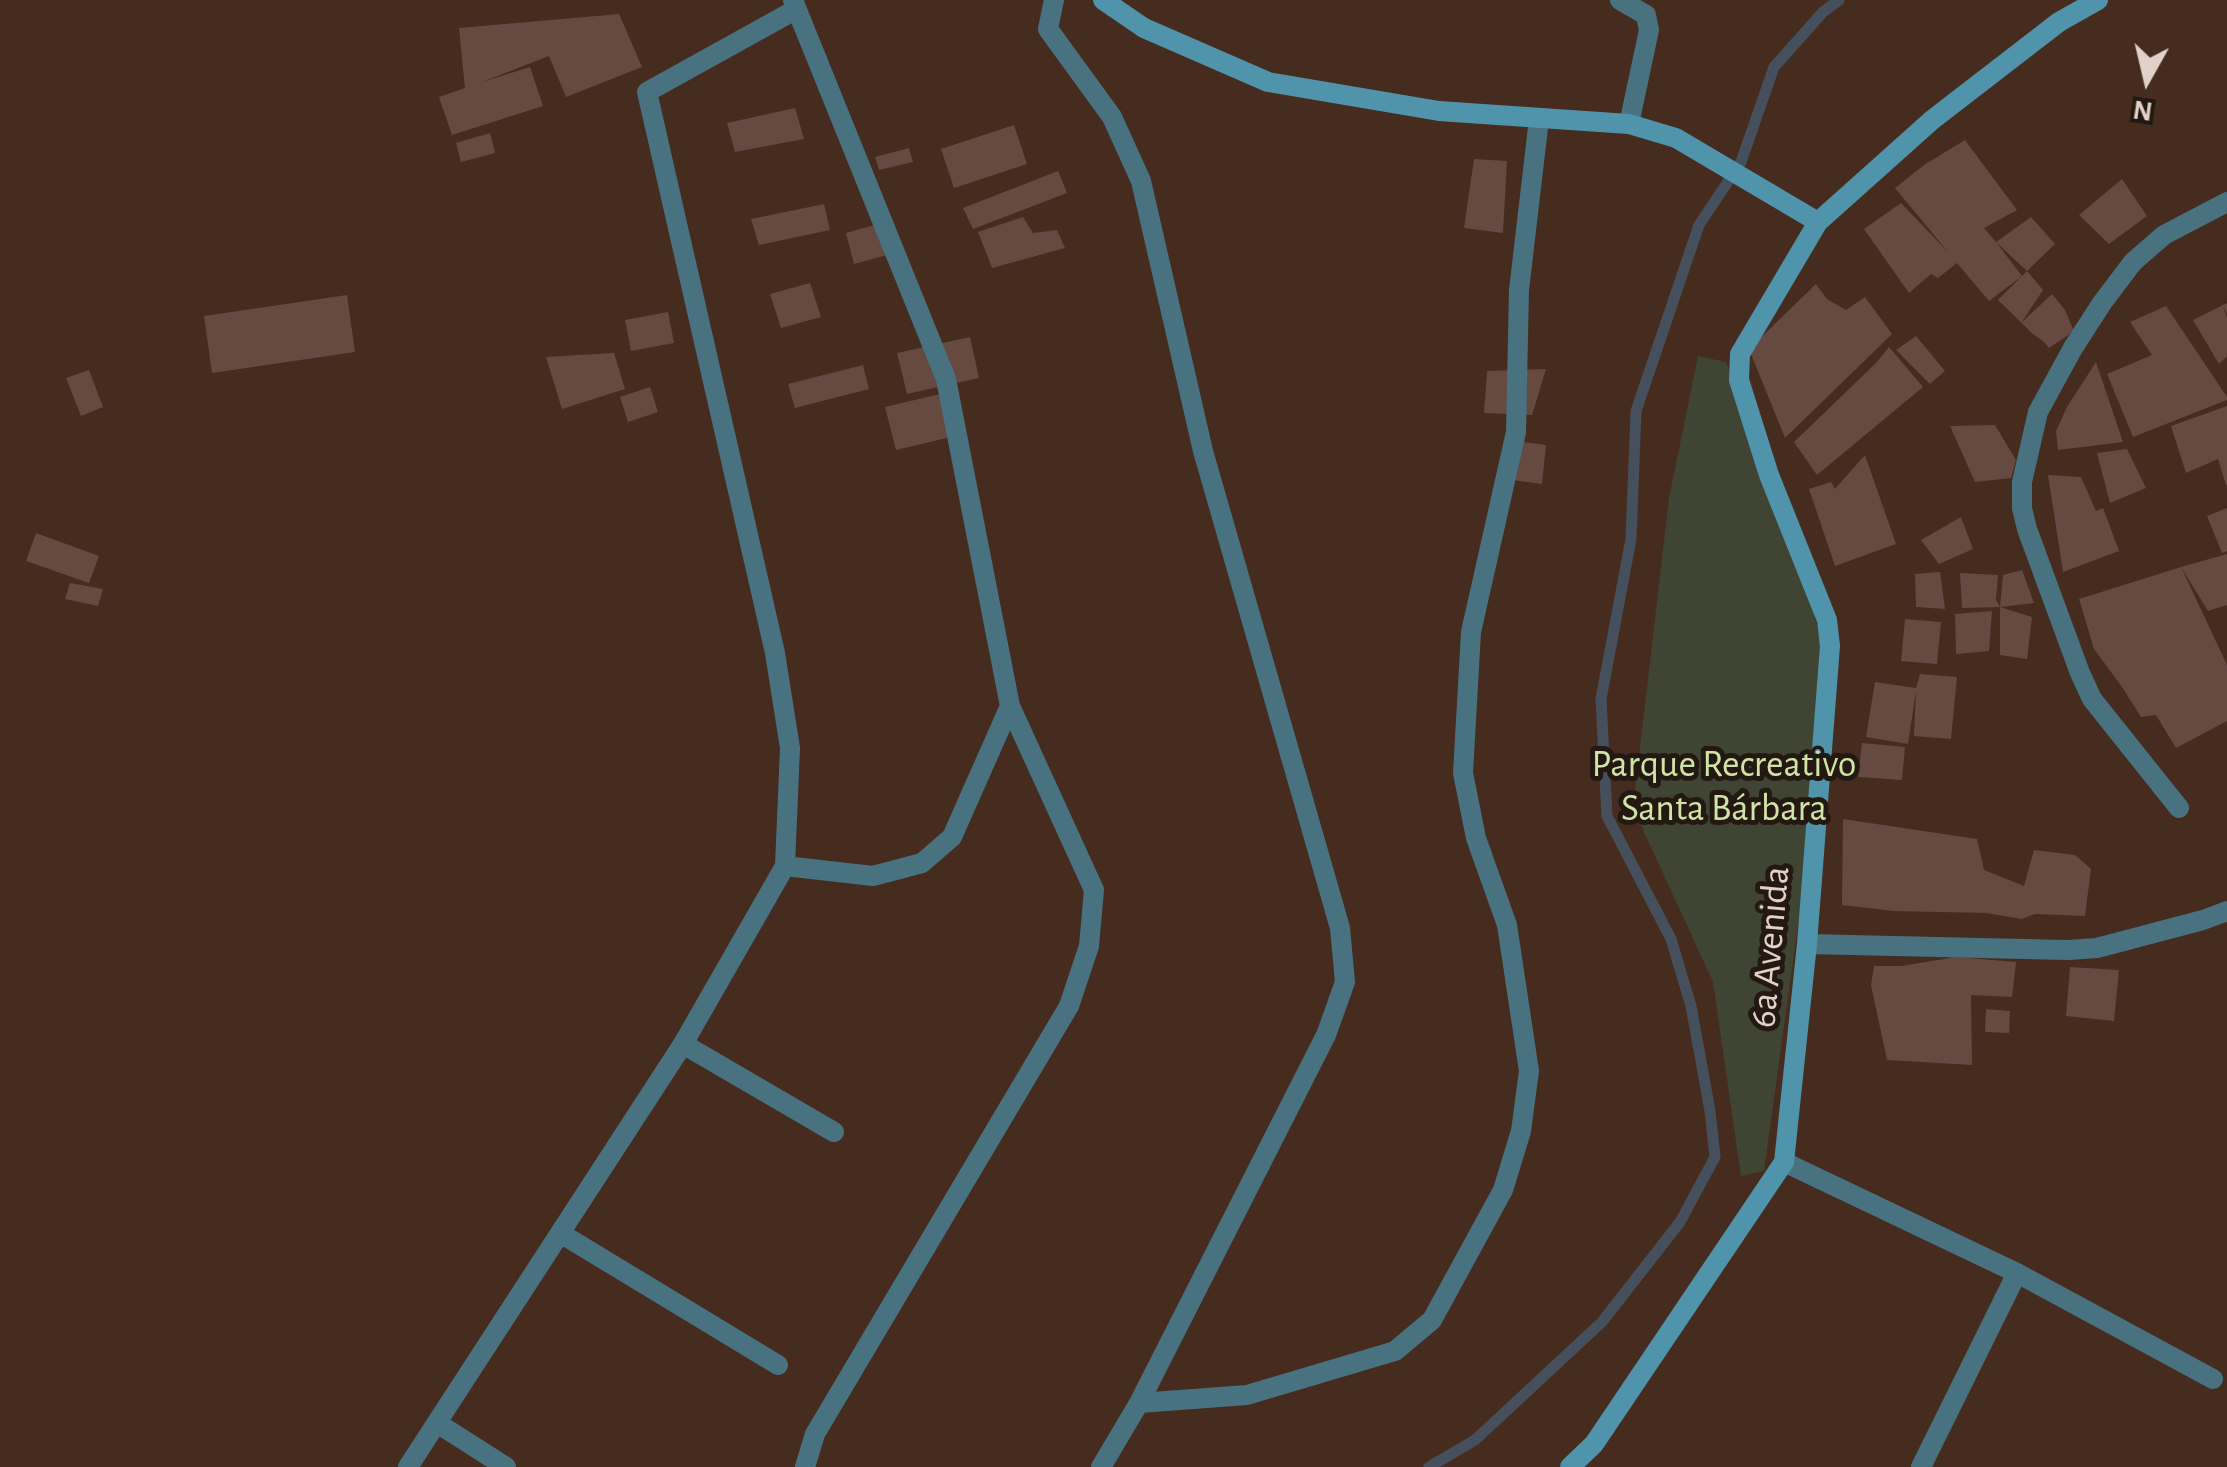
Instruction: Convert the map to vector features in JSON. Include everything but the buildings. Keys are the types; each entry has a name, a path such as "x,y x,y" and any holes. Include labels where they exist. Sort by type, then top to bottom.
{"street":[{"path":"1054,0 1048,29 1112,118 1141,181 1203,452 1340,928 1344,982 1326,1035 1138,1404 1101,1467"},
{"path":"1103,0 1144,28 1268,82 1439,111 1629,124 1676,138 1818,222"},
{"path":"1620,0 1646,15 1649,30 1629,124"},
{"name":"6a Avenida","path":"1570,1467 1594,1444 1784,1162 1807,944 1830,646 1828,620 1769,475 1738,380 1740,354 1818,222 1932,120 2059,22 2098,0"},
{"path":"408,1467 683,1044 784,866 790,748 775,653 647,92 794,5 946,379 1010,706 1094,890 1089,946 1069,1006 815,1434 805,1467"},
{"path":"1138,1404 1247,1395 1395,1351 1432,1320 1503,1190 1521,1131 1529,1071 1507,924 1476,838 1463,774 1472,632 1516,432 1520,290 1539,119"},
{"path":"2179,808 2092,699 2027,529 2022,482 2038,412 2072,348 2112,289 2132,262 2164,235 2227,202"},
{"path":"784,866 873,876 922,863 952,837 1010,706"},
{"path":"1807,944 2097,948 2227,911"},
{"path":"683,1044 834,1132"},
{"path":"1784,1162 2017,1273 2213,1379"},
{"path":"560,1233 778,1366"},
{"path":"1921,1467 2017,1273"},
{"path":"436,1423 506,1467"}],"green space":[{"name":"Parque Recreativo Santa Bárbara","path":"1698,356 1726,362 1778,487 1824,650 1802,896 1764,1171 1741,1176 1713,982 1633,808 1669,498"}],"waterway":[{"path":"1429,1467 1475,1440 1602,1322 1680,1222 1715,1157 1691,1006 1671,939 1607,816 1601,699 1631,539 1636,411 1699,225 1741,162 1774,67 1823,12 1839,0"}]}
